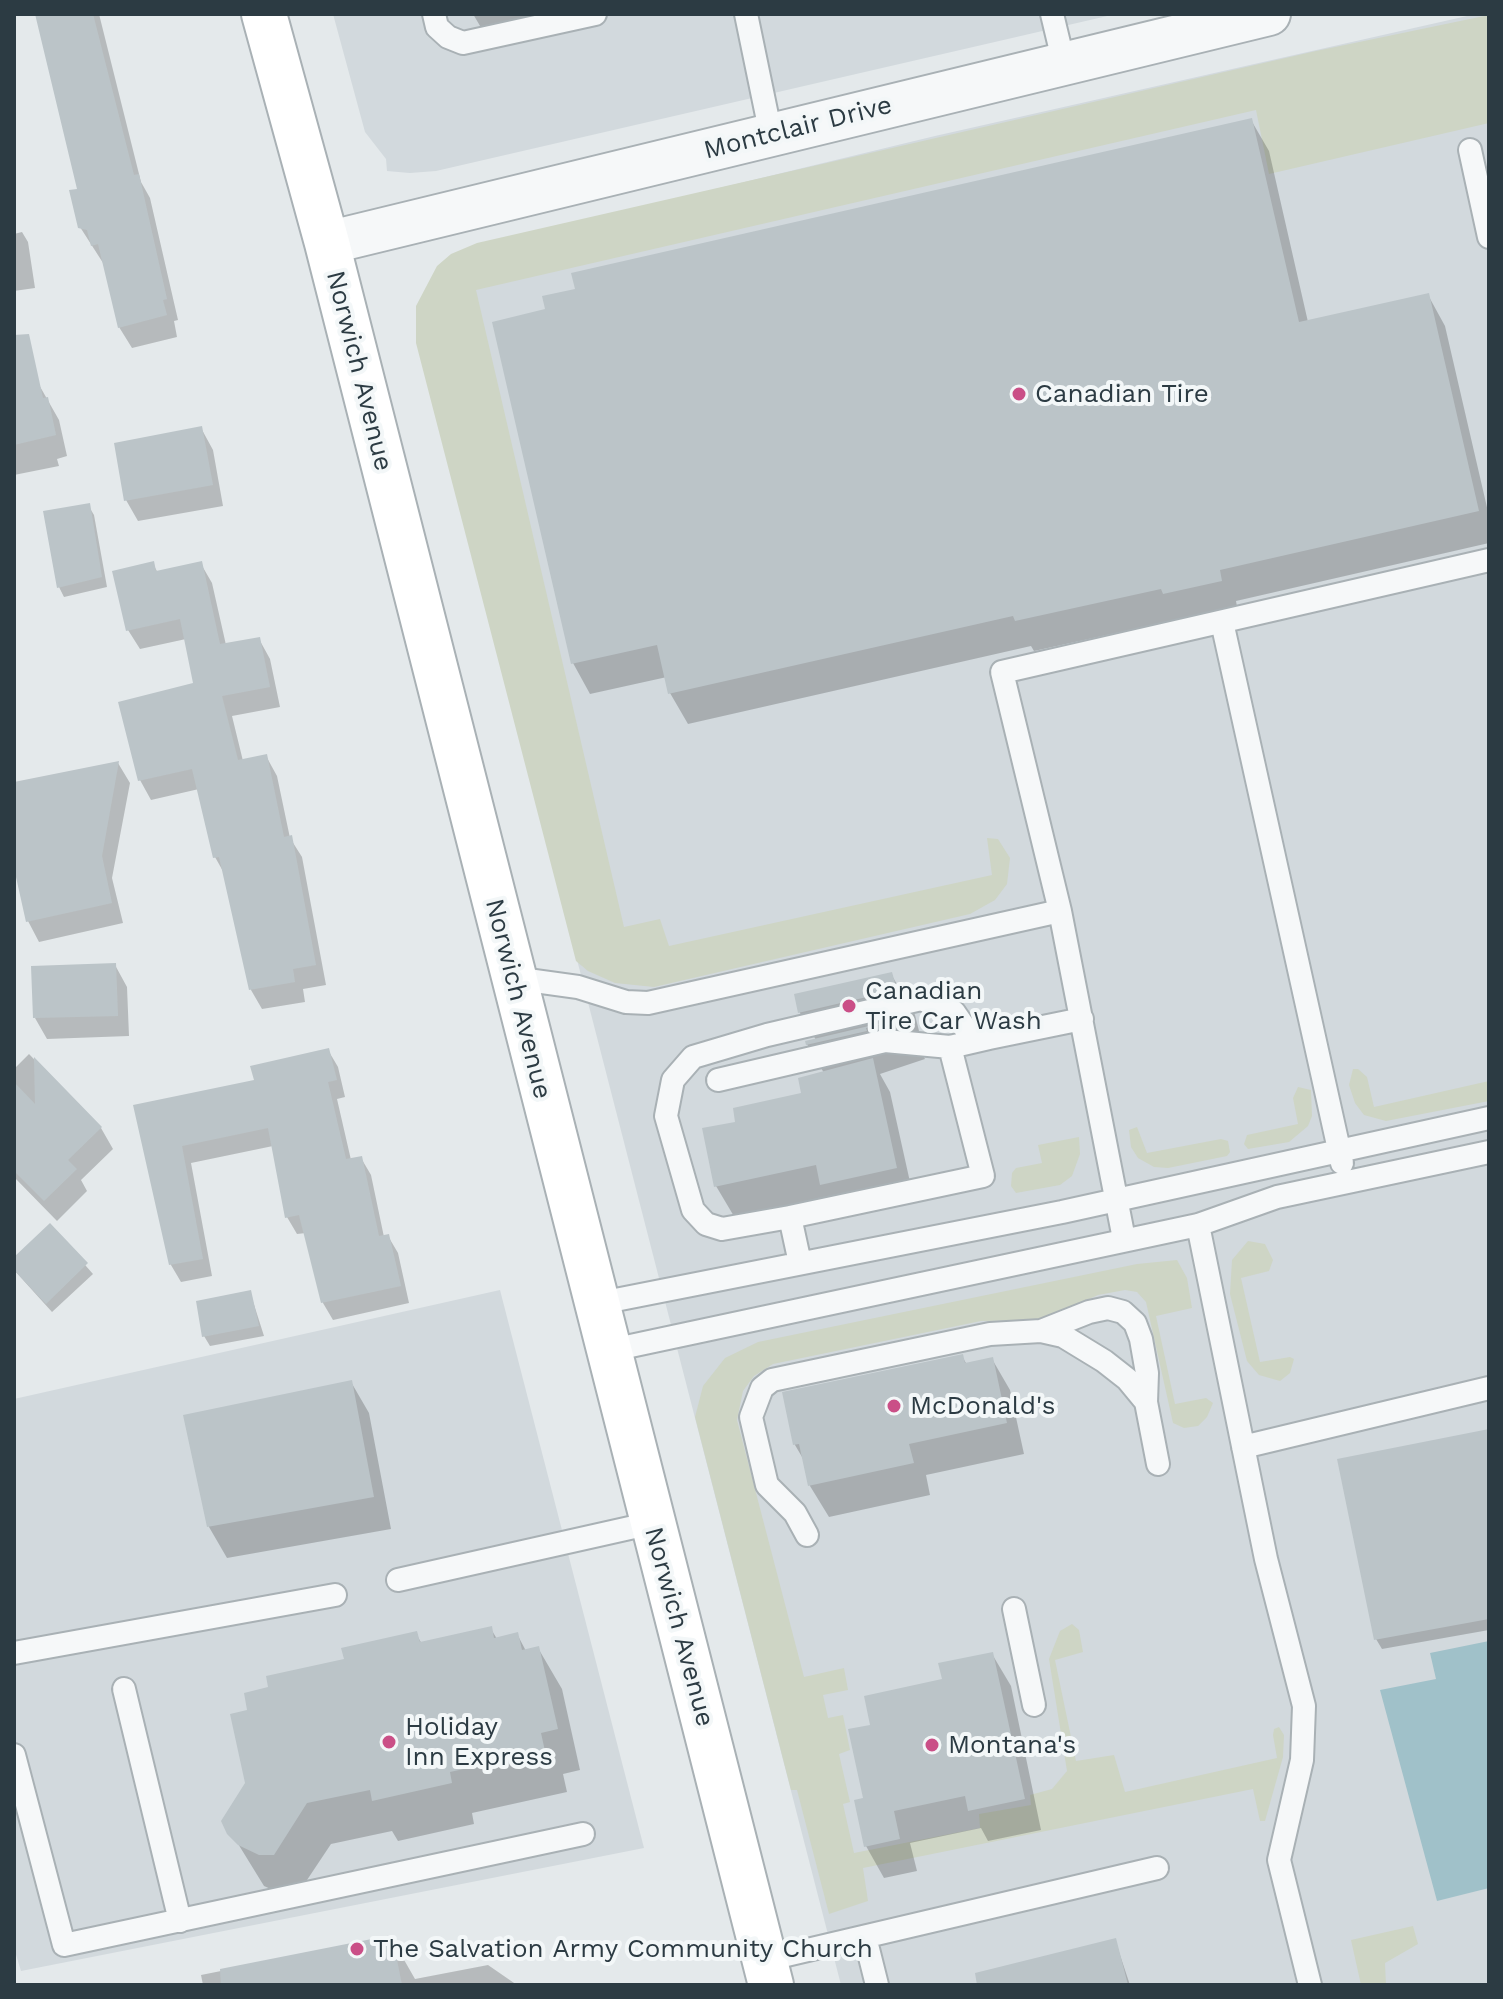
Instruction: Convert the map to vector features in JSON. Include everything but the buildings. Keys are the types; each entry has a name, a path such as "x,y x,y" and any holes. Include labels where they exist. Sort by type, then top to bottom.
{"main road":[{"name":"Norwich Avenue","path":"264,14 327,243 595,1304 768,1972"}],"street":[{"name":"Montclair Drive","path":"327,243 1269,14"}],"lane":[{"path":"434,14 437,27 448,37 463,43 595,14"},
{"path":"746,14 771,135"},
{"path":"1052,14 1064,64"},
{"path":"1470,150 1489,237"},
{"path":"1124,1239 1060,911 1002,672 1489,560"},
{"path":"1222,622 1346,1180"},
{"path":"513,978 578,987 626,1002 648,1003 1060,911"},
{"path":"950,1047 983,1176 722,1229 706,1224 693,1210 666,1116 673,1080 683,1066 712,1050 921,999 954,1012 967,1031 989,1038"},
{"path":"718,1080 885,1041 950,1047 1082,1019"},
{"path":"595,1304 1118,1200 1489,1118"},
{"path":"607,1351 1198,1225 1277,1197 1489,1152"},
{"path":"790,1217 800,1263"},
{"path":"1198,1225 1266,1559 1304,1706 1302,1760 1279,1860 1310,1985"},
{"path":"807,1535 795,1513 767,1485 751,1417 757,1396 772,1380 990,1334 1041,1331 1108,1308 1123,1312 1135,1323 1141,1339 1147,1373 1146,1402 1158,1464"},
{"path":"1041,1331 1075,1341 1127,1379 1146,1402"},
{"path":"1243,1447 1489,1388"},
{"path":"398,1580 652,1523"},
{"path":"14,1653 335,1595"},
{"path":"1014,1609 1034,1705"},
{"path":"124,1689 180,1921"},
{"path":"14,1755 64,1945 583,1834"},
{"path":"768,1972 865,1937 1157,1868"},
{"path":"865,1937 877,1985"}],"shaded area":[{"path":"333,14 1116,14 436,171 410,173 387,171 386,159 365,132"},
{"path":"1476,14 1489,14 1489,1985 841,1985 420,350 463,250 935,136"},
{"path":"500,1290 644,1848 21,1971 14,1948 14,1399"}],"green space":[{"path":"1489,15 1489,123 1269,174 1256,110 476,290 624,927 660,919 669,946 992,875 987,838 998,839 1010,858 1007,884 995,900 970,914 654,987 615,983 588,971 576,961 416,343 416,306 437,266 451,254 477,243 1316,51"},
{"path":"1353,1069 1358,1069 1367,1077 1374,1107 1489,1081 1489,1101 1386,1121 1364,1115 1355,1103 1349,1085"},
{"path":"1298,1087 1311,1090 1312,1116 1308,1126 1289,1142 1248,1149 1244,1144 1247,1135 1298,1124 1293,1098"},
{"path":"1137,1127 1147,1153 1221,1139 1228,1141 1230,1152 1227,1156 1168,1168 1154,1167 1138,1158 1131,1147 1129,1130"},
{"path":"1079,1137 1080,1154 1072,1176 1060,1185 1016,1193 1011,1186 1012,1173 1016,1168 1042,1163 1038,1145"},
{"path":"1248,1241 1265,1244 1273,1260 1269,1271 1241,1278 1260,1362 1294,1359 1290,1373 1280,1381 1259,1375 1247,1361 1230,1294 1232,1260"},
{"path":"1177,1260 1187,1278 1192,1308 1156,1316 1175,1404 1206,1398 1213,1403 1207,1417 1198,1426 1184,1428 1173,1423 1146,1302 1137,1292 1125,1290 1098,1295 1043,1320 981,1321 773,1364 754,1376 743,1391 737,1420 804,1677 844,1668 848,1690 823,1695 828,1718 843,1715 850,1750 839,1754 850,1802 843,1804 854,1853 980,1828 979,1814 1031,1805 1030,1795 1052,1789 1067,1771 1049,1659 1060,1631 1072,1624 1079,1630 1083,1652 1055,1660 1076,1761 1114,1755 1125,1792 1277,1758 1273,1735 1274,1729 1279,1727 1284,1735 1283,1757 1265,1821 1260,1821 1253,1789 863,1868 868,1901 829,1914 797,1790 791,1790 695,1417 703,1386 725,1358 758,1342 1137,1264"},
{"path":"1413,1926 1418,1944 1385,1963 1386,1985 1361,1985 1351,1940"}],"water":[{"path":"1489,1641 1489,1888 1437,1901 1380,1690 1436,1679 1430,1653"}],"place":[{"name":"Canadian Tire","path":"1019,394"},
{"name":"Canadian Tire Car Wash","path":"849,1006"},
{"name":"McDonald's","path":"894,1406"},
{"name":"Holiday Inn Express","path":"389,1742"},
{"name":"Montana's","path":"932,1745"},
{"name":"The Salvation Army Community Church","path":"357,1949"}]}
